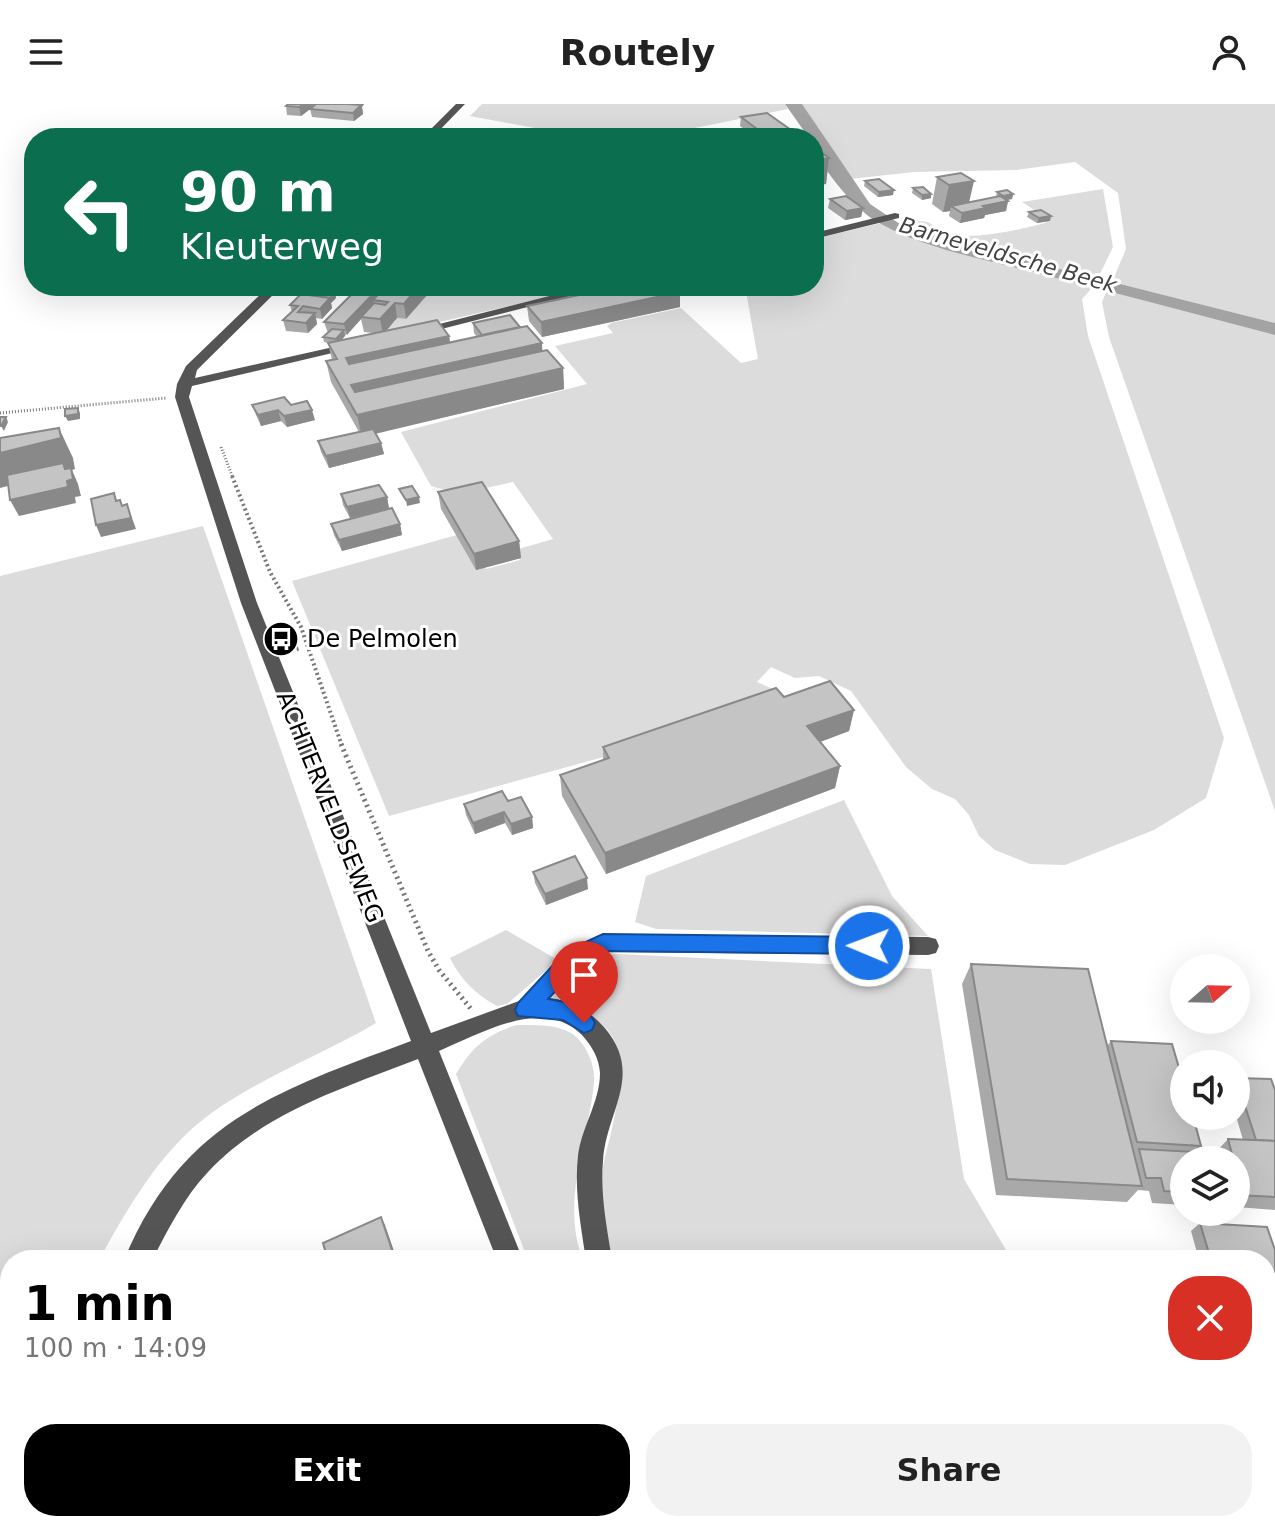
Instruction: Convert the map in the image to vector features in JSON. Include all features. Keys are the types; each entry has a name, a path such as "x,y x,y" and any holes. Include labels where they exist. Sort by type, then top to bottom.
{"street":[{"path":"437,128 461,104"},
{"path":"824,234 895,216"},
{"path":"183,391 191,369 266,296"},
{"path":"405,334 563,296"},
{"path":"183,391 374,341"},
{"name":"ACHTERVELDSEWEG","path":"183,391 249,603 506,1250"},
{"path":"525,1010 574,957 603,943 928,946"},
{"path":"142,1250 158,1221 199,1163 251,1122 302,1094 483,1023 525,1010 544,1008 567,1011 597,1036 610,1057 611,1083 591,1151 591,1200 598,1250"}],"path":[{"path":"0,413 183,391"},
{"name":"ACHTERVELDSEWEG","path":"220,444 270,572 301,627 330,718 428,951 445,979 483,1023"}],"shaded area":[{"path":"482,104 785,104 788,109 695,128 534,128 470,116"},
{"path":"785,104 802,104 818,128 802,128"},
{"path":"802,104 1275,104 1275,323 1112,282 1126,249 1118,193 1075,162 1016,170 914,172 850,179 824,138 824,128 817,128"},
{"path":"824,136 870,204 900,224 946,240 1275,323 1275,335 948,250 910,237 866,214 824,165"},
{"path":"1103,189 1113,247 1098,278 946,240 900,224 925,222 961,236 1001,233 1051,221 1022,202"},
{"path":"881,223 949,250 1093,287 1082,299 1088,336 1224,738 1206,798 1154,830 1065,865 1030,864 995,850 979,836 969,815 955,799 932,789 906,767 851,691 819,676 795,678 771,667 757,682 782,693 779,696 640,747 389,816 292,581 464,533 486,569 520,560 515,550 553,539 513,482 462,491 431,486 401,432 587,384 555,346 613,333 607,326 611,323 681,308 741,363 758,359 747,296 824,296 824,237"},
{"path":"1107,290 1275,335 1275,811 1109,337 1102,302"},
{"path":"426,296 553,296 383,335 397,318 406,319"},
{"path":"203,526 376,1023 260,1083 195,1126 153,1172 105,1250 0,1250 0,576"},
{"path":"844,800 892,896 928,936 656,929 635,922 646,876"},
{"path":"506,930 558,960 507,1004 497,1006 469,986 450,958"},
{"path":"598,953 931,969 964,1179 1006,1250 611,1250 602,1186 603,1164 620,1082 616,1045 607,1030 593,1018 572,1007 544,999"},
{"path":"516,1025 559,1028 581,1042 591,1062 594,1082 575,1193 574,1216 580,1250 524,1250 456,1074 468,1056 496,1033"}],"building":[{"path":"316,104 361,105 353,113 310,109"},
{"path":"767,113 788,128 756,128 741,117"},
{"path":"961,173 974,181 949,185 937,177"},
{"path":"879,179 894,190 879,192 865,181"},
{"path":"923,187 931,194 922,195 913,188"},
{"path":"1007,190 1013,194 1003,196 997,192"},
{"path":"846,196 863,208 847,211 830,199"},
{"path":"1000,196 1008,201 962,213 951,206"},
{"path":"1041,210 1051,216 1039,218 1029,212"},
{"path":"299,296 330,298 320,309 303,306 298,312 315,313 306,323 283,320 298,306 290,305"},
{"path":"350,296 371,296 344,324 324,322"},
{"path":"377,296 411,296 404,304 395,303 380,319 361,317 374,303 385,305 388,302 373,300"},
{"path":"574,296 661,296 541,322 527,306"},
{"path":"510,315 520,327 482,335 473,323"},
{"path":"437,320 449,336 346,358 349,364 527,326 542,343 351,385 355,392 547,350 563,368 357,415 326,361 337,359 328,343"},
{"path":"332,329 344,330 336,339 323,337"},
{"path":"284,397 291,405 307,401 312,410 284,416 278,410 258,415 252,405"},
{"path":"78,408 78,414 65,416 65,409"},
{"path":"59,428 61,438 0,453 0,438"},
{"path":"373,429 381,443 326,456 318,441"},
{"path":"63,463 65,469 71,468 73,479 67,481 68,487 10,500 7,475"},
{"path":"482,482 519,541 474,554 438,492"},
{"path":"379,485 387,497 347,507 341,494"},
{"path":"412,486 419,497 406,500 399,489"},
{"path":"114,493 116,501 120,500 122,506 127,504 131,518 96,525 91,499"},
{"path":"392,508 400,524 339,540 331,524"},
{"path":"830,681 854,710 807,726 840,766 605,853 560,775 609,758 603,747 776,688 784,697"},
{"path":"502,791 508,801 521,797 532,817 511,824 504,812 473,823 464,804"},
{"path":"575,856 587,878 545,894 533,872"},
{"path":"971,964 1088,969 1142,1186 1007,1179"},
{"path":"1111,1041 1172,1044 1170,1130 1197,1130 1201,1146 1137,1142"},
{"path":"1250,1078 1271,1079 1275,1090 1275,1141 1256,1140 1250,1121"},
{"path":"1228,1139 1275,1141 1275,1197 1250,1196 1250,1146 1230,1146"},
{"path":"1139,1149 1170,1151 1170,1191 1164,1191 1161,1178 1146,1178"},
{"path":"381,1217 392,1250 325,1250 323,1243"},
{"path":"1201,1226 1267,1227 1275,1250 1208,1250"}],"place":[{"name":"De Pelmolen","path":"281,639"}],"route":[{"path":"584,1023 567,1011 544,1008 525,1010 574,957 603,943 869,946"}],"water label":[{"name":"Barneveldsche Beek","path":"1008,255"}]}
